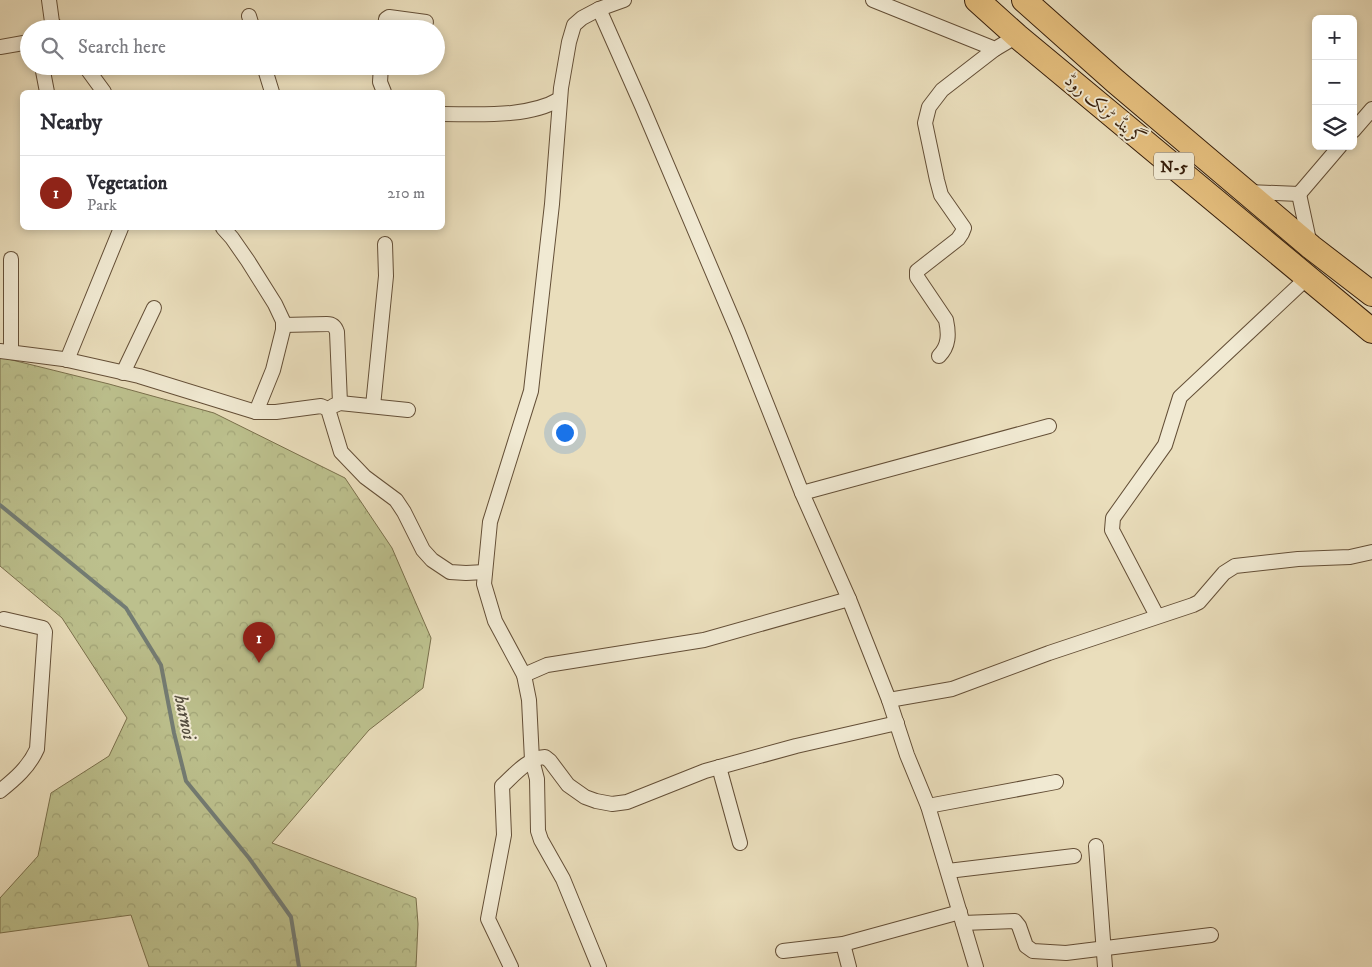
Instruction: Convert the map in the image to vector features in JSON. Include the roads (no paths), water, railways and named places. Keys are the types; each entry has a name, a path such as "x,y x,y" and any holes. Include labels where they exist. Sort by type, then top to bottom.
{"highway":[{"name":"گرینڈ ٹرنک روڈ","path":"978,0 1017,36 1372,331"},
{"name":"گرینڈ ٹرنک روڈ","path":"1030,2 1311,248 1372,294"}],"street":[{"path":"49,0 52,20"},
{"path":"599,967 566,887 540,840 538,831 537,778 532,760 529,700 524,675 495,621 484,584 490,522 531,390 552,204 560,99 569,42 574,26 582,18 599,9 624,0"},
{"path":"873,0 995,49"},
{"path":"599,9 738,332 802,493 849,599 889,700 907,754 928,806 976,967"},
{"path":"386,20 389,17 411,20"},
{"path":"939,356 947,344 948,327 940,310 917,277 917,271 958,239 964,228 941,195 936,180 925,123 929,107 942,90 995,49 1017,36"},
{"path":"0,47 20,44"},
{"path":"44,75 47,90"},
{"path":"92,75 103,90"},
{"path":"267,75 271,90"},
{"path":"380,75 383,90"},
{"path":"445,114 505,114 552,104 560,99"},
{"path":"1357,126 1372,109"},
{"path":"1299,194 1337,150"},
{"path":"1246,192 1299,194"},
{"path":"1299,194 1311,248"},
{"path":"67,360 120,230"},
{"path":"225,230 262,283 283,322 283,330 273,370 256,412"},
{"path":"373,406 386,276 384,244"},
{"path":"11,259 5,352 67,360 139,376 221,403 256,412 276,412 321,406 373,406 408,410"},
{"path":"1157,616 1112,530 1113,518 1165,445 1180,397 1308,277"},
{"path":"123,373 154,308"},
{"path":"283,325 331,324 335,328 337,332 334,406 341,452 365,476 396,500 423,550 432,560 450,572 466,574 485,572"},
{"path":"802,493 1048,426"},
{"path":"889,700 952,690 1049,653 1199,602 1224,573 1235,566 1298,559 1350,557 1372,552"},
{"path":"524,675 547,665 704,640 849,599"},
{"path":"0,791 18,776 32,760 37,749 45,632 43,628 4,619"},
{"path":"511,967 488,919 504,835 502,786 532,760 545,757 568,785 596,802 612,804 627,802 719,767 796,746 897,723"},
{"path":"719,767 740,843"},
{"path":"928,806 1056,782"},
{"path":"1096,846 1105,967"},
{"path":"948,870 1074,856"},
{"path":"783,951 843,944 962,917 1015,921 1019,926 1026,946 1033,951 1066,953 1211,935"},
{"path":"843,944 850,967"}],"waterway":[{"name":"harnoi","path":"0,505 126,608 161,665 174,733 186,781 249,858 291,917 299,967"}],"place":[{"name":"Vegetation","path":"259,663"}]}
